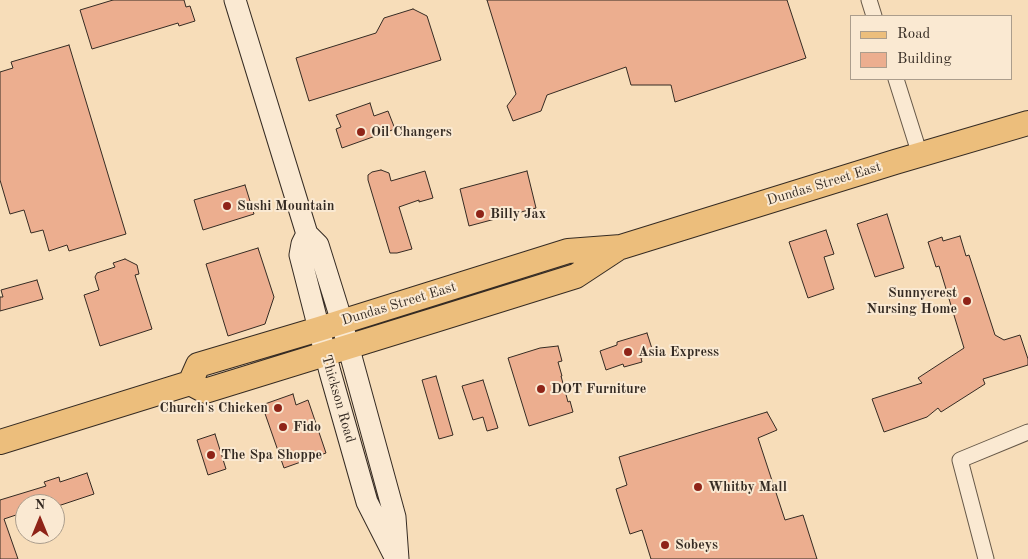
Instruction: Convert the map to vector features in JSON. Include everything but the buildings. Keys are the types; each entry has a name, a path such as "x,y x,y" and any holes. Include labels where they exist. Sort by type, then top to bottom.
{"main road":[{"name":"Thickson Road","path":"235,0 307,234 318,245 342,322 395,517 397,559"},
{"name":"Dundas Street East","path":"621,247 576,276 205,391 190,383 198,365 568,251 621,247 1028,123"},
{"name":"Thickson Road","path":"307,234 302,244 300,255 325,353 367,502 397,559"},
{"path":"0,442 190,383"}],"street":[{"path":"869,0 874,15"},
{"path":"896,80 920,155"},
{"path":"986,559 960,460 1028,432"}],"place":[{"name":"Oil Changers","path":"361,132"},
{"name":"Sushi Mountain","path":"227,206"},
{"name":"Billy Jax","path":"480,214"},
{"name":"Sunnycrest Nursing Home","path":"967,301"},
{"name":"Asia Express","path":"628,352"},
{"name":"DOT Furniture","path":"541,389"},
{"name":"Church's Chicken","path":"278,408"},
{"name":"Fido","path":"283,427"},
{"name":"The Spa Shoppe","path":"211,455"},
{"name":"Whitby Mall","path":"698,487"},
{"name":"Sobeys","path":"665,545"}]}
